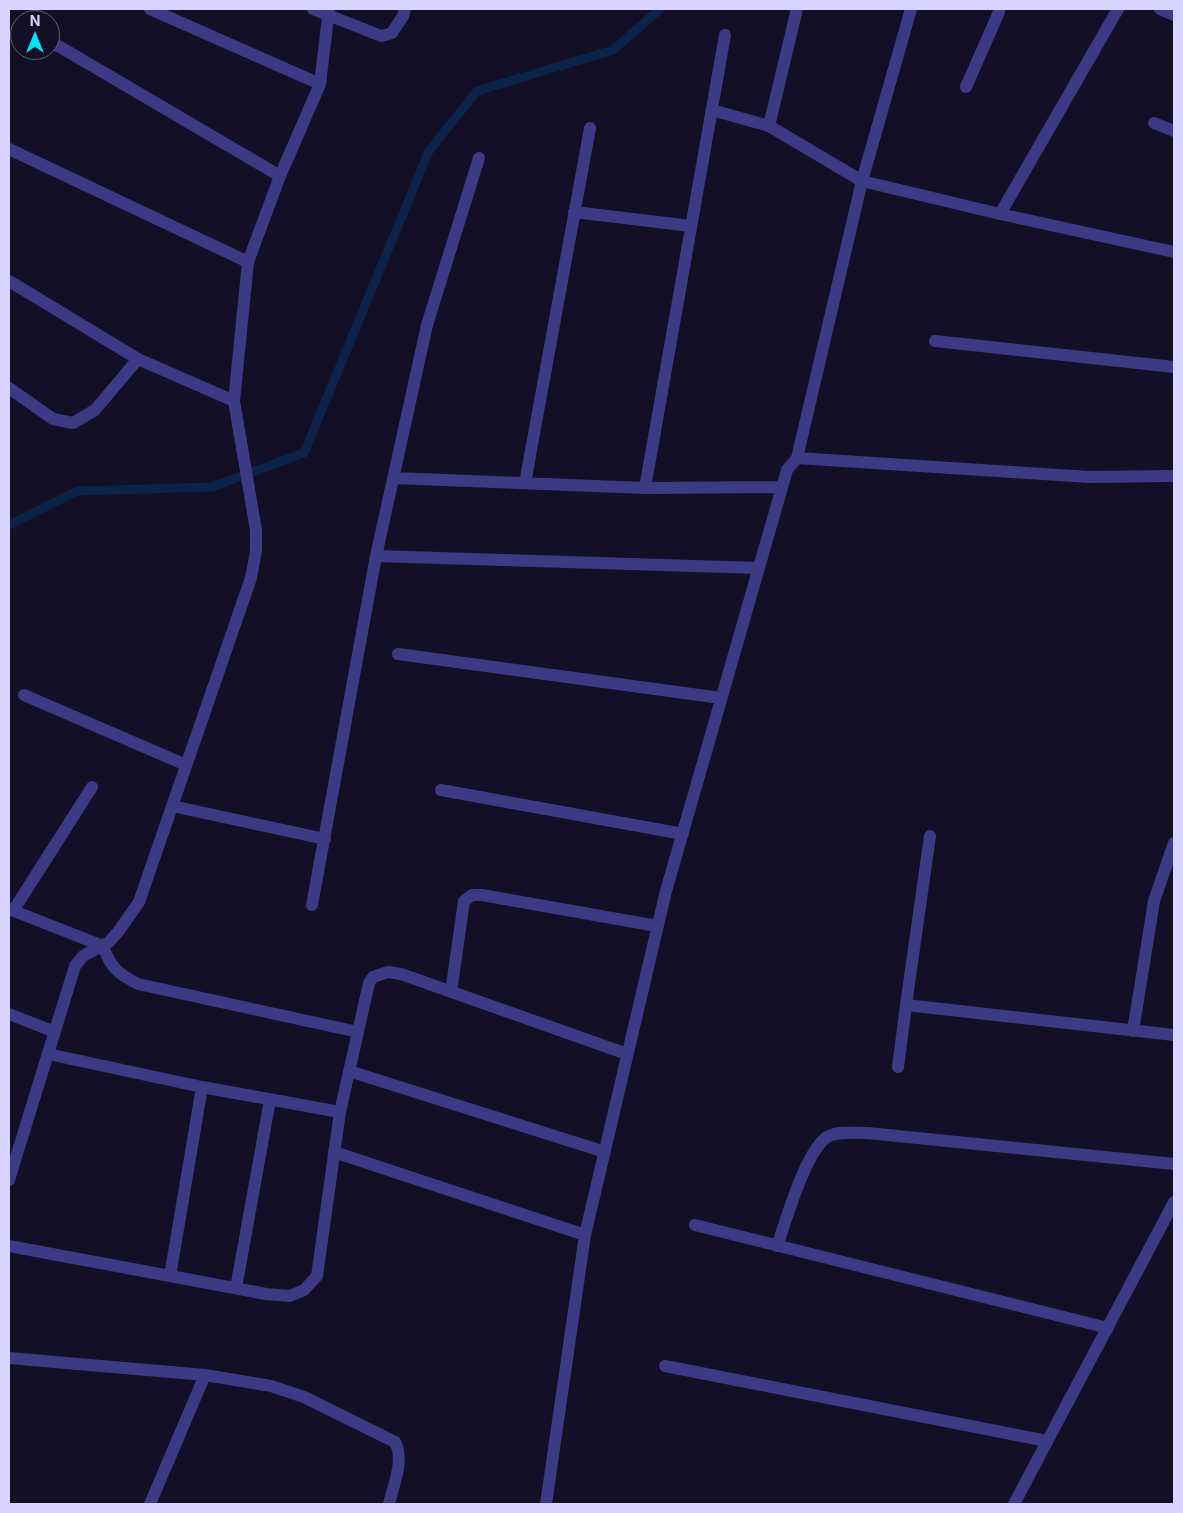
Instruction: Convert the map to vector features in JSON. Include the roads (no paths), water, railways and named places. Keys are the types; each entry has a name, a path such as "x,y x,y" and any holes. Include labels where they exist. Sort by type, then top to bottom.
{"street":[{"path":"150,9 320,84"},
{"path":"313,9 329,12 381,36 392,34 405,9"},
{"path":"768,126 797,9"},
{"path":"546,1504 585,1235 657,926 786,470 797,458 862,181 911,9"},
{"path":"966,87 999,9"},
{"path":"1000,214 1118,9"},
{"path":"1160,9 1174,15"},
{"path":"9,1180 75,966 83,956 110,942 139,902 251,578 256,551 256,530 234,401 248,262 280,176 320,84 329,12"},
{"path":"645,488 725,35"},
{"path":"60,47 280,176"},
{"path":"712,110 768,126 862,181 1000,214 1174,252"},
{"path":"1154,123 1174,132"},
{"path":"525,483 590,128"},
{"path":"9,149 248,262"},
{"path":"312,906 376,556 427,325 479,158"},
{"path":"574,212 691,226"},
{"path":"9,281 138,358 234,401"},
{"path":"936,341 1174,367"},
{"path":"9,388 53,419 74,423 95,410 138,358"},
{"path":"797,458 1089,477 1174,476"},
{"path":"394,478 645,488 782,487"},
{"path":"376,556 758,568"},
{"path":"398,654 721,698"},
{"path":"24,695 186,765"},
{"path":"92,787 11,910 103,946 109,963 125,978 138,984 358,1032"},
{"path":"442,790 683,834"},
{"path":"172,806 324,838"},
{"path":"898,1067 930,836"},
{"path":"1133,1031 1154,901 1174,843"},
{"path":"451,992 464,901 472,895 482,895 657,926"},
{"path":"9,1246 236,1288 290,1296 304,1290 317,1276 340,1112 369,983 373,976 388,972 402,974 627,1054"},
{"path":"906,1005 1174,1035"},
{"path":"9,1014 55,1032"},
{"path":"48,1054 202,1088 340,1112"},
{"path":"349,1070 605,1152"},
{"path":"170,1276 202,1088"},
{"path":"236,1288 270,1100"},
{"path":"777,1246 809,1158 821,1141 831,1135 868,1133 1174,1164"},
{"path":"334,1152 585,1235"},
{"path":"1014,1504 1174,1202"},
{"path":"695,1226 1108,1328"},
{"path":"9,1358 205,1375 271,1386 304,1397 395,1442 399,1450 399,1460 389,1504"},
{"path":"665,1366 1048,1441"},
{"path":"150,1504 205,1375"}],"waterway":[{"path":"9,525 77,491 212,487 304,453 429,151 477,91 613,50 660,9"}]}
